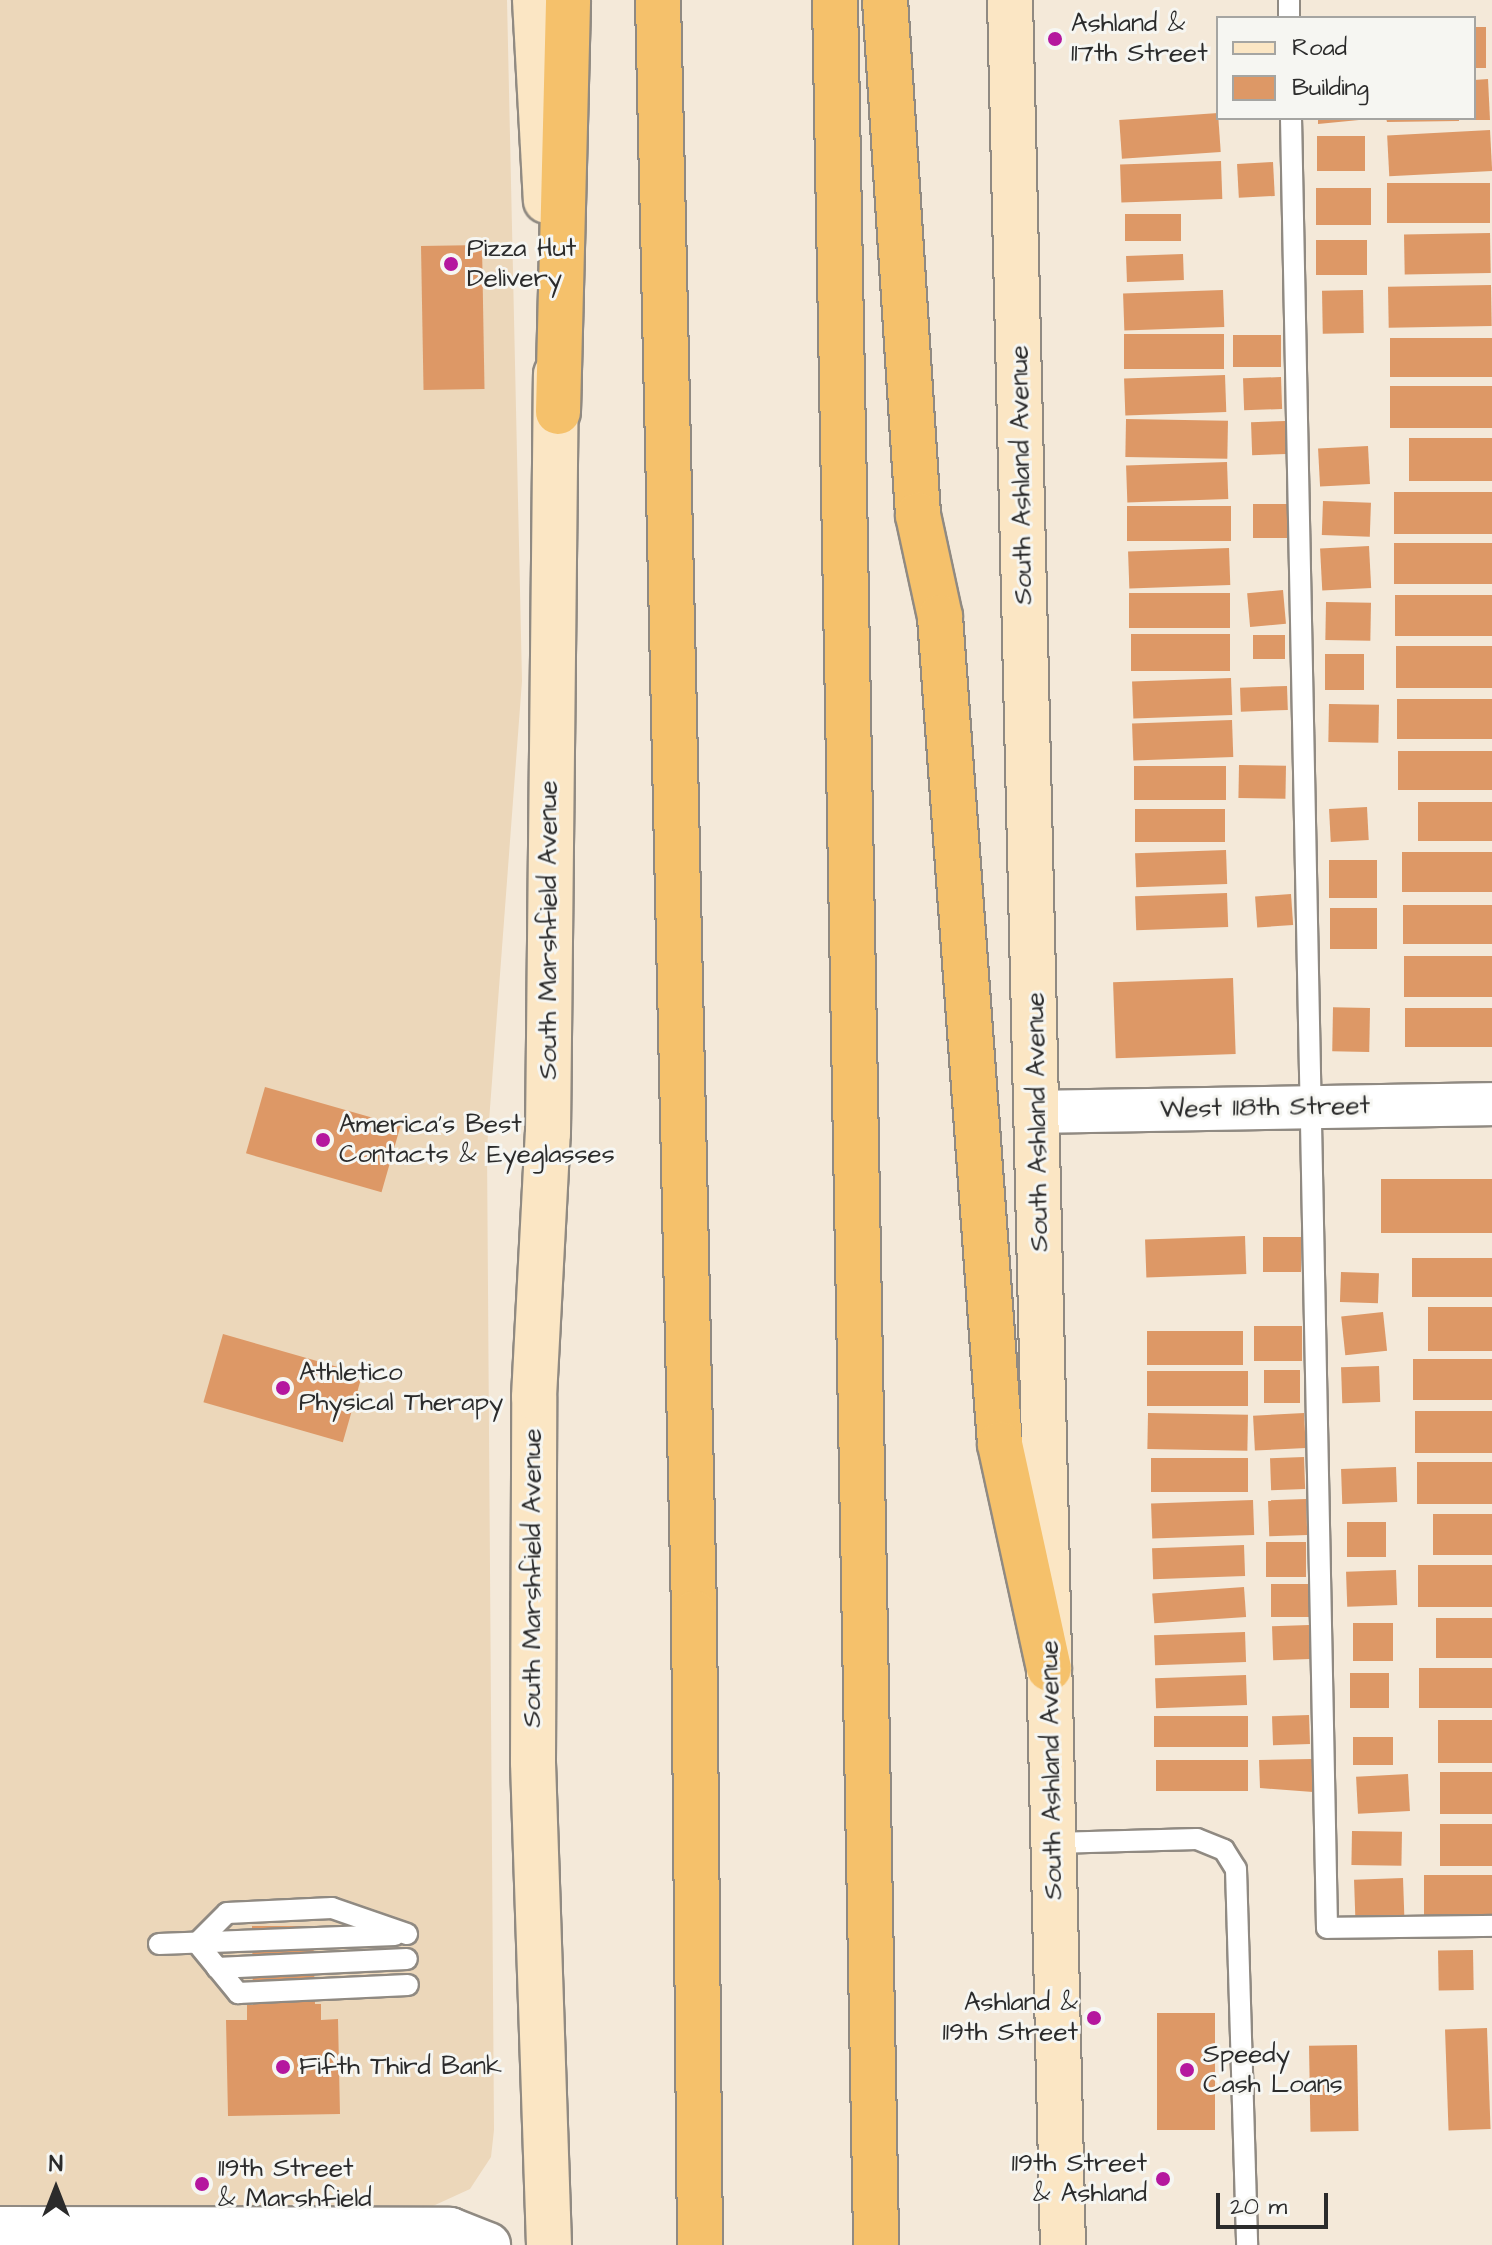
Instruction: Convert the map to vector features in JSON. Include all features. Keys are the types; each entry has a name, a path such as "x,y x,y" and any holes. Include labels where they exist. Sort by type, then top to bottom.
{"highway":[{"path":"558,412 568,0"},
{"path":"658,0 694,1613 700,2245"},
{"path":"835,0 876,2245"},
{"path":"885,0 918,515 940,617 1000,1444 1049,1669"}],"main road":[{"name":"South Marshfield Avenue","path":"535,0 558,412 548,1133 534,1397 533,1762 549,2245"},
{"name":"South Ashland Avenue","path":"1010,0 1063,2245"}],"street":[{"name":"West 118th Street","path":"1038,1112 1492,1104"},
{"path":"0,2229 450,2230 488,2245"}],"lane":[{"path":"1291,120 1327,1928 1492,1926"},
{"path":"1054,1843 1197,1839 1224,1850 1236,1869 1247,2245"},
{"path":"159,1944 197,1943 407,1934 332,1908 227,1913 197,1943"},
{"path":"197,1943 238,1993 408,1985"},
{"path":"217,1968 407,1959"}],"shaded area":[{"path":"0,0 507,0 522,681 487,1148 494,2130 491,2157 470,2189 422,2211 0,2227"}],"building":[{"path":"1476,27 1486,27 1486,68 1476,68"},
{"path":"1488,79 1490,120 1476,120 1476,80"},
{"path":"1216,113 1221,152 1122,159 1119,120"},
{"path":"1318,120 1359,120 1318,124"},
{"path":"1386,120 1459,120 1459,121"},
{"path":"1490,130 1492,171 1389,176 1387,135"},
{"path":"1317,136 1365,136 1365,171 1317,171"},
{"path":"1221,161 1222,199 1121,203 1120,165"},
{"path":"1273,162 1275,196 1239,198 1237,164"},
{"path":"1387,183 1490,183 1490,223 1387,223"},
{"path":"1316,188 1371,188 1371,225 1316,225"},
{"path":"1125,214 1181,214 1181,241 1125,241"},
{"path":"1490,233 1491,273 1405,274 1404,235"},
{"path":"1316,240 1367,240 1367,275 1316,275"},
{"path":"482,245 485,389 424,390 421,246"},
{"path":"1183,254 1184,280 1127,282 1126,256"},
{"path":"1491,285 1492,326 1389,328 1388,287"},
{"path":"1223,290 1224,327 1124,330 1123,293"},
{"path":"1363,290 1364,333 1323,334 1322,291"},
{"path":"1124,334 1224,334 1224,369 1124,369"},
{"path":"1233,335 1281,335 1281,367 1233,367"},
{"path":"1390,338 1492,338 1492,377 1390,377"},
{"path":"1225,375 1226,412 1125,416 1124,379"},
{"path":"1281,377 1282,409 1244,410 1243,378"},
{"path":"1390,386 1492,386 1492,428 1390,428"},
{"path":"1126,419 1228,421 1227,459 1125,457"},
{"path":"1285,421 1286,454 1252,455 1251,422"},
{"path":"1409,438 1492,438 1492,481 1409,481"},
{"path":"1368,446 1370,484 1320,487 1318,449"},
{"path":"1227,462 1228,499 1127,503 1126,466"},
{"path":"1394,492 1492,492 1492,534 1394,534"},
{"path":"1323,501 1371,503 1370,537 1322,535"},
{"path":"1253,504 1287,504 1287,538 1253,538"},
{"path":"1127,506 1231,506 1231,541 1127,541"},
{"path":"1394,543 1492,543 1492,584 1394,584"},
{"path":"1369,546 1371,588 1322,591 1320,549"},
{"path":"1229,548 1230,585 1129,589 1128,552"},
{"path":"1283,590 1286,624 1250,627 1247,593"},
{"path":"1129,593 1230,593 1230,628 1129,628"},
{"path":"1395,595 1492,595 1492,636 1395,636"},
{"path":"1326,602 1371,603 1370,641 1325,640"},
{"path":"1131,634 1230,634 1230,671 1131,671"},
{"path":"1253,635 1285,635 1285,659 1253,659"},
{"path":"1396,646 1492,646 1492,688 1396,688"},
{"path":"1325,654 1364,654 1364,690 1325,690"},
{"path":"1231,678 1232,715 1133,718 1132,681"},
{"path":"1287,686 1288,710 1241,712 1240,688"},
{"path":"1397,699 1492,699 1492,739 1397,739"},
{"path":"1329,704 1379,705 1378,743 1328,742"},
{"path":"1232,720 1233,757 1133,760 1132,723"},
{"path":"1398,751 1492,751 1492,790 1398,790"},
{"path":"1239,765 1286,766 1285,799 1238,798"},
{"path":"1134,766 1226,766 1226,800 1134,800"},
{"path":"1418,802 1492,802 1492,841 1418,841"},
{"path":"1367,807 1369,840 1331,842 1329,809"},
{"path":"1135,809 1225,809 1225,842 1135,842"},
{"path":"1226,850 1227,884 1136,887 1135,853"},
{"path":"1402,852 1492,852 1492,892 1402,892"},
{"path":"1329,860 1377,860 1377,898 1329,898"},
{"path":"1227,893 1228,927 1136,930 1135,896"},
{"path":"1291,894 1293,925 1257,927 1255,897"},
{"path":"1403,905 1492,905 1492,944 1403,944"},
{"path":"1330,908 1377,908 1377,949 1330,949"},
{"path":"1404,956 1492,956 1492,997 1404,997"},
{"path":"1233,978 1236,1054 1116,1058 1113,982"},
{"path":"1333,1007 1370,1008 1369,1052 1332,1051"},
{"path":"1405,1008 1492,1008 1492,1047 1405,1047"},
{"name":"America's Best Contacts & Eyeglasses","path":"265,1087 401,1126 382,1192 246,1153"},
{"path":"1381,1179 1492,1179 1492,1233 1381,1233"},
{"path":"1245,1236 1246,1274 1146,1277 1145,1239"},
{"path":"1263,1237 1301,1237 1301,1272 1263,1272"},
{"path":"1412,1258 1492,1258 1492,1297 1412,1297"},
{"path":"1341,1272 1379,1273 1378,1303 1340,1302"},
{"path":"1428,1307 1492,1307 1492,1351 1428,1351"},
{"path":"1383,1312 1387,1351 1345,1355 1341,1316"},
{"path":"1254,1326 1302,1326 1302,1361 1254,1361"},
{"path":"1147,1331 1243,1331 1243,1365 1147,1365"},
{"name":"Athletico Physical Therapy","path":"223,1334 362,1374 343,1442 203,1402"},
{"path":"1413,1359 1492,1359 1492,1400 1413,1400"},
{"path":"1379,1366 1380,1402 1342,1403 1341,1367"},
{"path":"1264,1370 1300,1370 1300,1403 1264,1403"},
{"path":"1147,1371 1248,1371 1248,1406 1147,1406"},
{"path":"1415,1411 1492,1411 1492,1453 1415,1453"},
{"path":"1148,1413 1248,1415 1247,1451 1147,1449"},
{"path":"1304,1413 1306,1448 1255,1451 1253,1416"},
{"path":"1304,1457 1305,1489 1271,1490 1270,1458"},
{"path":"1151,1458 1248,1458 1248,1492 1151,1492"},
{"path":"1417,1462 1492,1462 1492,1504 1417,1504"},
{"path":"1396,1467 1397,1502 1342,1504 1341,1469"},
{"path":"1306,1499 1307,1535 1269,1536 1268,1500"},
{"path":"1253,1500 1254,1535 1152,1539 1151,1504"},
{"path":"1433,1514 1492,1514 1492,1555 1433,1555"},
{"path":"1347,1522 1386,1522 1386,1557 1347,1557"},
{"path":"1266,1542 1306,1542 1306,1577 1266,1577"},
{"path":"1244,1545 1245,1576 1153,1579 1152,1548"},
{"path":"1418,1565 1492,1565 1492,1607 1418,1607"},
{"path":"1396,1570 1397,1605 1347,1607 1346,1572"},
{"path":"1271,1584 1309,1584 1309,1617 1271,1617"},
{"path":"1244,1587 1246,1617 1154,1623 1152,1593"},
{"path":"1436,1618 1492,1618 1492,1658 1436,1658"},
{"path":"1353,1623 1393,1623 1393,1661 1353,1661"},
{"path":"1309,1625 1310,1659 1273,1660 1272,1626"},
{"path":"1245,1632 1246,1662 1155,1665 1154,1635"},
{"path":"1419,1668 1492,1668 1492,1708 1419,1708"},
{"path":"1350,1673 1389,1673 1389,1708 1350,1708"},
{"path":"1246,1675 1247,1705 1156,1708 1155,1678"},
{"path":"1309,1715 1310,1744 1273,1745 1272,1716"},
{"path":"1154,1716 1248,1716 1248,1747 1154,1747"},
{"path":"1438,1720 1492,1720 1492,1763 1438,1763"},
{"path":"1353,1737 1393,1737 1393,1765 1353,1765"},
{"path":"1312,1759 1313,1792 1260,1788 1259,1760"},
{"path":"1156,1760 1248,1760 1248,1791 1156,1791"},
{"path":"1440,1772 1492,1772 1492,1814 1440,1814"},
{"path":"1408,1774 1410,1811 1358,1814 1356,1777"},
{"path":"1440,1824 1492,1824 1492,1866 1440,1866"},
{"path":"1352,1831 1402,1832 1401,1866 1351,1865"},
{"path":"1424,1875 1492,1875 1492,1916 1424,1916"},
{"path":"1403,1878 1404,1915 1355,1917 1354,1880"},
{"name":"Fifth Third Bank","path":"252,1926 313,1926 315,2004 321,2004 321,2020 338,2019 340,2114 228,2116 226,2020 247,2020 247,2005 253,2005"},
{"path":"1473,1950 1474,1990 1439,1991 1438,1951"},
{"name":"Speedy Cash Loans","path":"1157,2013 1215,2013 1215,2130 1157,2130"},
{"path":"1487,2028 1491,2129 1449,2130 1445,2029"},
{"path":"1357,2045 1359,2131 1311,2132 1309,2046"}],"place":[{"name":"Ashland & 117th Street","path":"1055,39"},
{"name":"Pizza Hut Delivery","path":"451,264"},
{"name":"America's Best Contacts & Eyeglasses","path":"323,1140"},
{"name":"Athletico Physical Therapy","path":"283,1388"},
{"name":"Ashland & 119th Street","path":"1094,2018"},
{"name":"Fifth Third Bank","path":"283,2067"},
{"name":"Speedy Cash Loans","path":"1187,2070"},
{"name":"119th Street & Ashland","path":"1163,2179"},
{"name":"119th Street & Marshfield","path":"202,2184"}]}
